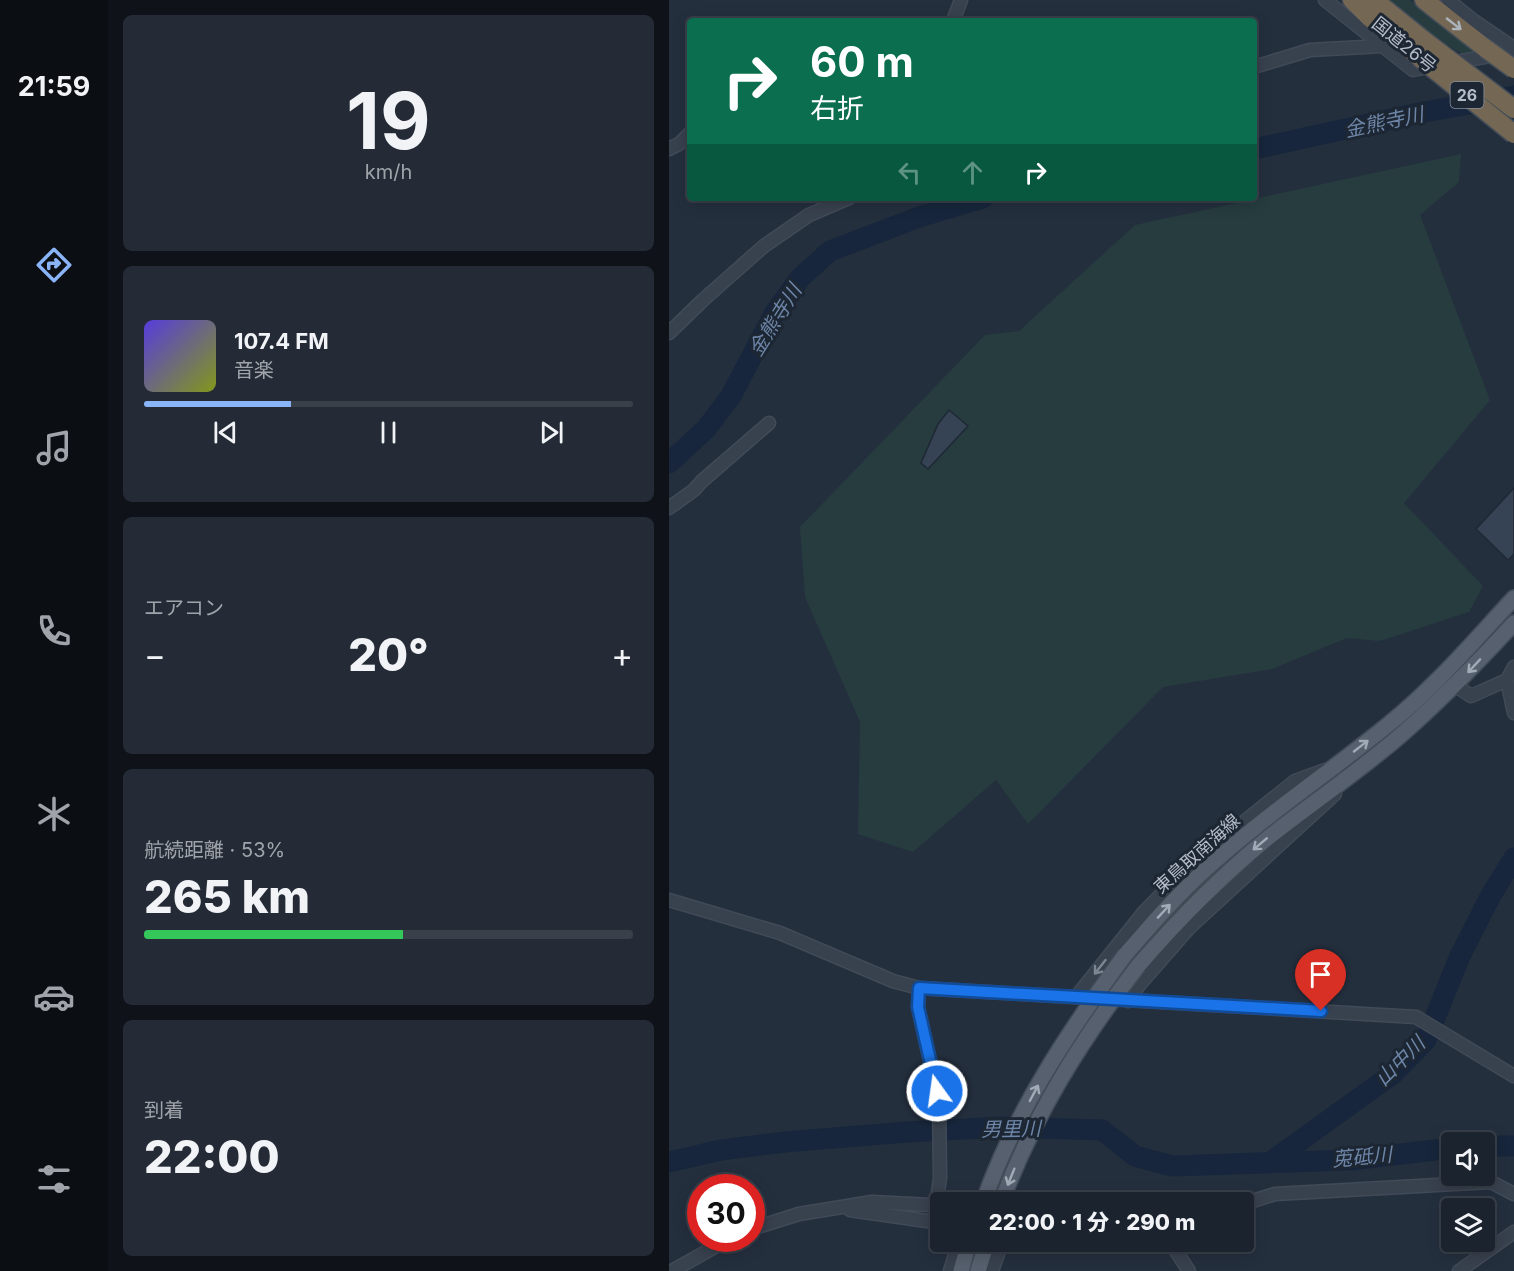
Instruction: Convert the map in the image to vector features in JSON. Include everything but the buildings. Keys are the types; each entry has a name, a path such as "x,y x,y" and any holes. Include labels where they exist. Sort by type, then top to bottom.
{"highway":[{"name":"国道26号","path":"1352,0 1369,17 1423,50 1514,134"},
{"path":"1424,0 1514,69"},
{"name":"26","path":"1376,1 1423,50 1514,109"}],"main road":[{"name":"東鳥取南海線","path":"987,1192 1008,1141 1045,1071 1088,1005 1125,955 1164,910 1206,869 1254,828 1390,723 1444,673 1514,598"},
{"name":"東鳥取南海線","path":"1005,1192 1023,1148 1063,1073 1099,1016 1176,921 1216,882 1264,841 1358,771 1456,686 1514,623"},
{"path":"961,1271 966,1252"},
{"path":"978,1271 984,1252"}],"street":[{"path":"954,18 961,0"},
{"path":"1325,0 1413,70 1514,50"},
{"path":"1448,0 1514,50"},
{"path":"1257,66 1310,51 1382,46"},
{"path":"669,149 687,137"},
{"path":"669,333 764,246 809,215 842,201"},
{"path":"669,508 694,490 769,423"},
{"path":"1456,686 1471,696 1507,680 1514,667"},
{"path":"1507,680 1514,713"},
{"path":"1076,997 1144,912 1190,865 1295,781 1333,768"},
{"path":"1128,1001 1189,928 1316,813 1358,771"},
{"path":"669,900 780,933 893,981 919,988 1416,1017 1514,1076"},
{"path":"765,1225 799,1214 872,1202 931,1205 937,1199 940,1178 939,1101 918,1007 919,988"},
{"path":"1254,1201 1275,1194 1491,1182 1514,1194"},
{"path":"840,1208 930,1221"},
{"path":"1459,1271 1514,1232"},
{"path":"672,1271 706,1252"},
{"path":"950,1271 956,1252"},
{"path":"992,1271 999,1252"},
{"path":"1177,1252 1189,1271"}],"green space":[{"path":"1390,0 1410,0 1447,27 1473,52 1462,54 1433,36"},
{"path":"1461,154 1459,182 1420,215 1490,400 1404,503 1483,586 1469,612 1380,641 1347,638 1272,669 1163,687 1028,824 996,780 913,852 858,834 860,722 805,597 800,527 985,335 1019,331 1135,225 1245,201 1257,201 1257,198"}],"waterway":[{"name":"金熊寺川","path":"1257,148 1419,113 1514,96"},
{"name":"金熊寺川","path":"669,463 706,429 731,396 774,314 800,278 830,251 919,217 973,201"},
{"name":"山中川","path":"1272,1161 1394,1073 1426,1040 1460,956 1491,895 1514,858"},
{"name":"男里川","path":"669,1162 721,1150 785,1142 1003,1127 1102,1130 1135,1156 1172,1166 1350,1160 1441,1149"},
{"name":"莵砥川","path":"1495,1146 1514,1146"}],"route":[{"path":"937,1091 918,1007 919,988 1321,1011"}]}
